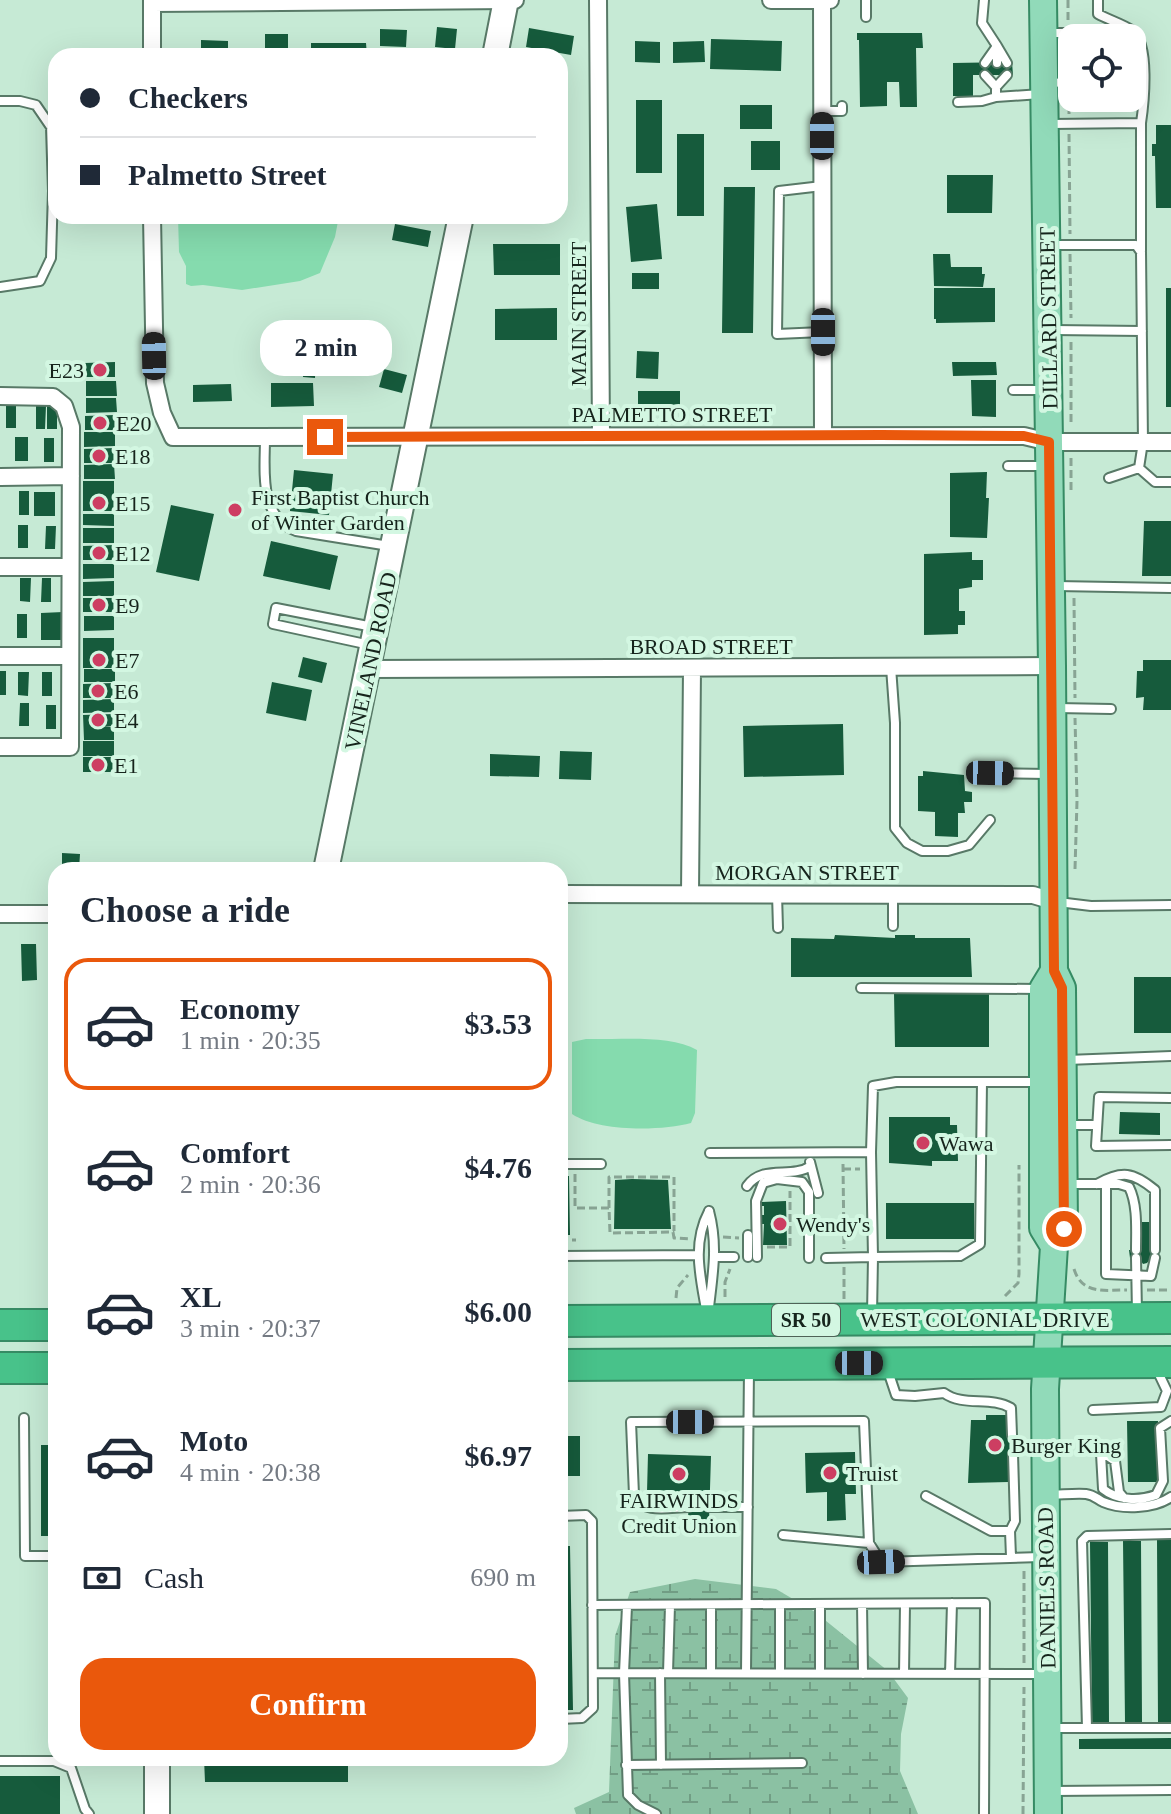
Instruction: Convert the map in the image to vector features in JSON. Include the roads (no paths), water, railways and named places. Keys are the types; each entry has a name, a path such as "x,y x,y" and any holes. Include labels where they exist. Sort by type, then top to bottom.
{"highway":[{"name":"WEST COLONIAL DRIVE","path":"568,1307 872,1309 1051,1318 1137,1304 1171,1318"},
{"path":"0,1325 48,1325"},
{"name":"WEST COLONIAL DRIVE","path":"568,1365 1162,1362"},
{"path":"0,1368 48,1368"}],"main road":[{"path":"497,48 506,0"},
{"name":"DILLARD STREET","path":"1043,0 1053,774 1053,901 1043,1082 1043,1228 1064,1255"},
{"name":"VINELAND ROAD","path":"328,862 459,224"},
{"name":"DILLARD STREET","path":"1046,1363 1051,1318 1064,1255 1062,988 1048,980"},
{"name":"DANIELS ROAD","path":"1046,1363 1048,1802"},
{"path":"157,1766 157,1814"}],"street":[{"path":"152,48 152,2 516,0"},
{"name":"MAIN STREET","path":"598,0 601,436"},
{"path":"771,0 832,0"},
{"path":"822,0 823,435"},
{"name":"PALMETTO STREET","path":"152,224 155,383 162,413 173,437 1024,436 1050,454 1143,442 1171,442"},
{"path":"0,396 53,397 64,406 71,427 70,747 0,747"},
{"path":"0,477 71,476"},
{"path":"0,567 70,567"},
{"name":"BROAD STREET","path":"374,648 692,669 1052,666"},
{"path":"0,656 70,656"},
{"path":"690,894 692,669"},
{"name":"MORGAN STREET","path":"568,894 1033,895 1053,901"},
{"path":"0,914 48,914"}],"lane":[{"path":"866,0 866,17"},
{"path":"984,0 982,23 997,46 1002,63"},
{"path":"1098,0 1098,14 1135,32 1142,44 1143,442 1139,468"},
{"path":"1044,34 1058,34"},
{"path":"985,63 997,46"},
{"path":"985,75 996,92"},
{"path":"996,75 996,92"},
{"path":"958,102 982,101 996,92 1007,75"},
{"path":"996,92 1058,86"},
{"path":"0,101 36,105 48,123"},
{"path":"822,111 842,111 842,106"},
{"path":"1045,124 1141,123"},
{"path":"822,186 779,191 777,334 823,332"},
{"path":"0,287 40,281 51,258 53,224"},
{"path":"1047,245 1136,245 1141,252"},
{"path":"1048,330 1142,331"},
{"path":"1013,390 1049,390"},
{"path":"265,437 265,489 271,510 282,526 394,547"},
{"path":"1008,466 1050,454"},
{"path":"1109,478 1139,468"},
{"path":"1139,468 1155,482 1171,482"},
{"path":"1051,586 1171,588"},
{"path":"276,608 374,648 273,624 276,608"},
{"path":"891,667 895,723 895,828 907,843 922,851 948,851 969,845 990,820"},
{"path":"1052,708 1111,709"},
{"path":"990,773 1053,774"},
{"path":"777,894 778,928"},
{"path":"892,894 893,926"},
{"path":"1053,901 1091,906 1171,905"},
{"path":"861,988 1048,980"},
{"path":"1062,1060 1171,1056"},
{"path":"872,1309 873,1086 896,1082 1043,1082"},
{"path":"826,1258 960,1256 980,1244 982,1082"},
{"path":"1171,1098 1099,1097 1096,1146 1171,1145"},
{"path":"1064,1125 1096,1125"},
{"path":"710,1153 871,1152"},
{"path":"808,1153 818,1193"},
{"path":"568,1164 601,1164"},
{"path":"747,1186 753,1178 761,1175 802,1172 811,1166"},
{"path":"1095,1269 1106,1274 1151,1276 1155,1254 1155,1190 1139,1177 1115,1174 1101,1184"},
{"path":"753,1257 751,1237 756,1201 763,1183 777,1179 802,1182 809,1192 809,1258"},
{"path":"1064,1184 1129,1187 1133,1194 1137,1304"},
{"path":"1101,1184 1106,1274"},
{"path":"709,1211 716,1257 706,1310 693,1255 700,1228 709,1211"},
{"path":"568,1256 693,1255"},
{"path":"716,1257 734,1257"},
{"path":"1093,1410 1161,1407 1167,1391 1162,1362"},
{"path":"886,1363 896,1395 944,1393 953,1399 1002,1403 1011,1408 1012,1435"},
{"path":"746,1673 749,1364"},
{"path":"24,1418 25,1556 48,1556"},
{"path":"689,1507 642,1506 634,1495 631,1422 864,1421 869,1543 881,1562 1046,1557"},
{"path":"1124,1498 1119,1492 1115,1461 1095,1448 1101,1454 1103,1489 1110,1495 1124,1498 1144,1499 1156,1495 1163,1481 1160,1428 1171,1421"},
{"path":"1011,1557 1010,1531 1015,1521 1013,1454"},
{"path":"1046,1495 1084,1494 1127,1506 1150,1506 1171,1497"},
{"path":"926,1496 991,1531 1010,1531"},
{"path":"709,1507 748,1507"},
{"path":"568,1516 586,1515 592,1521 593,1673 593,1708 582,1718 568,1719"},
{"path":"1087,1728 1082,1541 1087,1536 1171,1534"},
{"path":"783,1535 869,1543"},
{"path":"950,1674 952,1603"},
{"path":"592,1605 985,1603 984,1814"},
{"path":"820,1604 820,1673"},
{"path":"862,1604 863,1674"},
{"path":"904,1674 905,1604"},
{"path":"661,1765 670,1605"},
{"path":"711,1605 711,1673"},
{"path":"780,1605 780,1673"},
{"path":"627,1606 624,1673 628,1795 638,1805 656,1814"},
{"path":"593,1673 1047,1674"},
{"path":"1047,1728 1171,1728"},
{"path":"0,1761 48,1761"},
{"path":"626,1765 802,1763"},
{"path":"66,1766 71,1768 89,1814"},
{"path":"1048,1802 1171,1790"}],"place":[{"name":"E23","path":"100,370"},
{"name":"E20","path":"100,423"},
{"name":"E18","path":"99,456"},
{"name":"E15","path":"99,503"},
{"name":"First Baptist Church of Winter Garden","path":"235,510"},
{"name":"E12","path":"99,553"},
{"name":"E9","path":"99,605"},
{"name":"E7","path":"99,660"},
{"name":"E6","path":"98,691"},
{"name":"E4","path":"98,720"},
{"name":"E1","path":"98,765"},
{"name":"Wawa","path":"923,1143"},
{"name":"Wendy's","path":"780,1224"},
{"name":"Burger King","path":"995,1445"},
{"name":"Truist","path":"830,1473"},
{"name":"FAIRWINDS Credit Union","path":"679,1474"}]}
